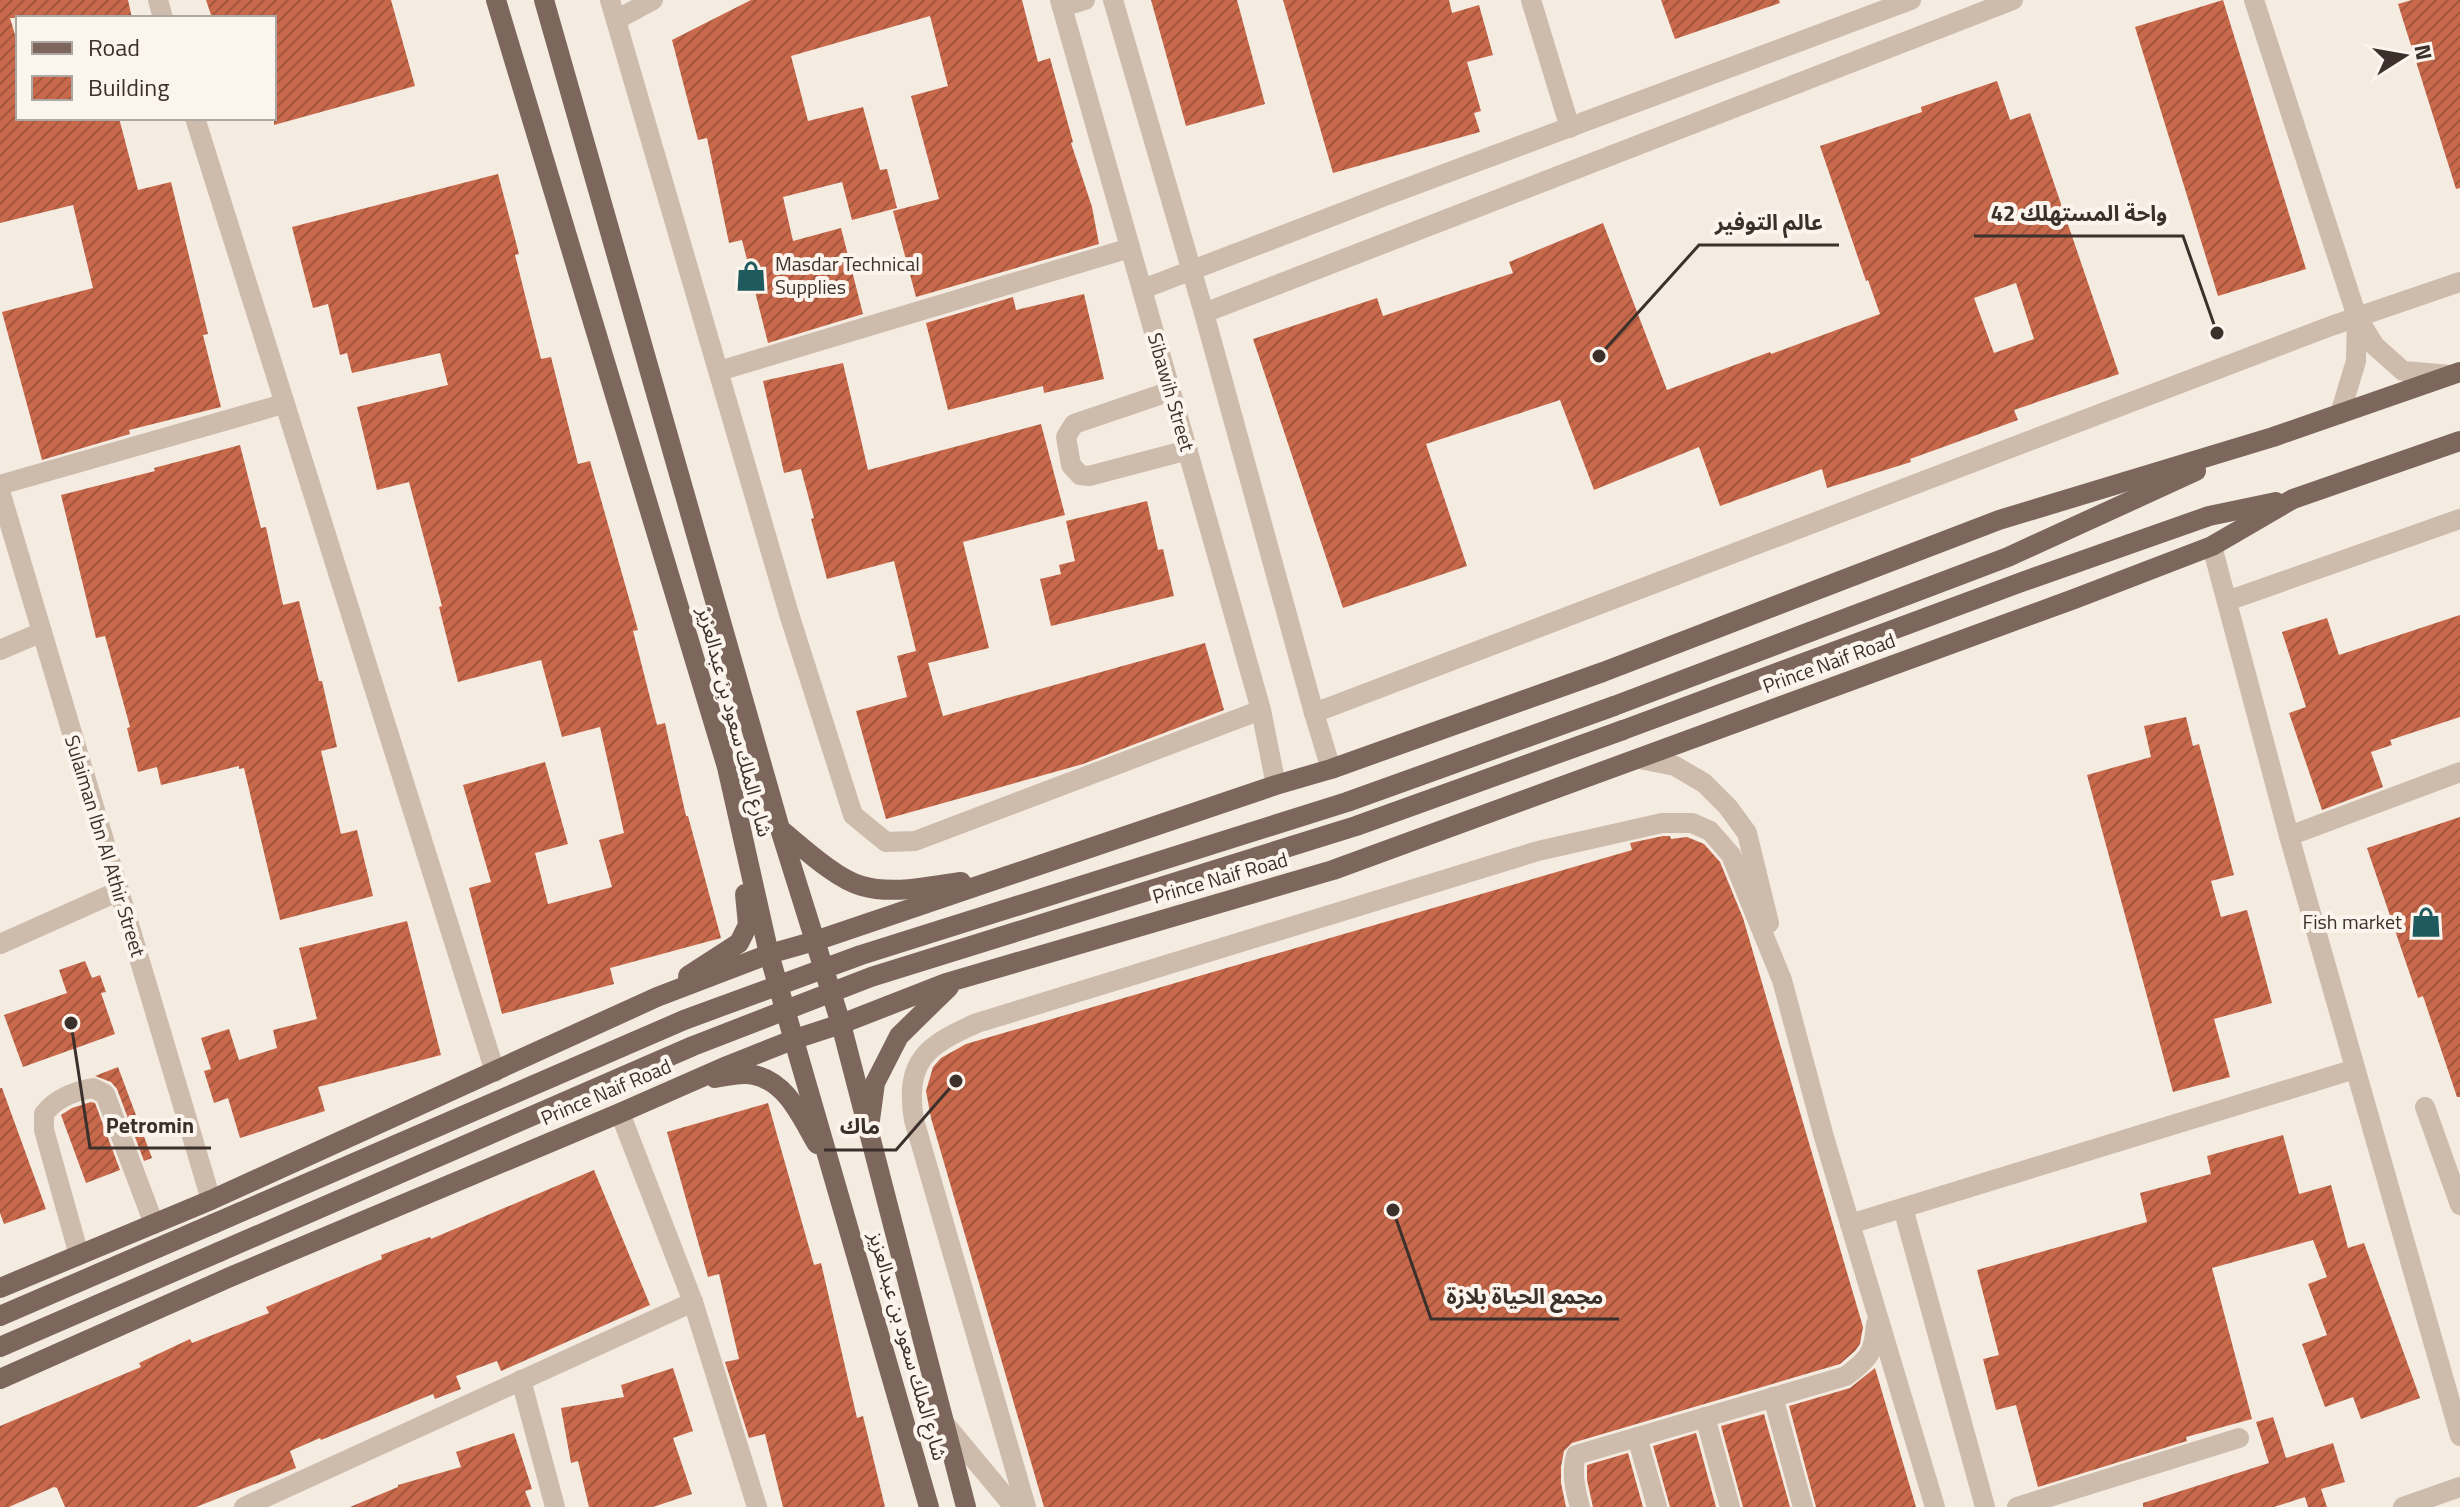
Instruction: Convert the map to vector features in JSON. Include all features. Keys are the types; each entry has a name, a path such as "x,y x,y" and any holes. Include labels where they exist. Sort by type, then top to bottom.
{"main road":[{"name":"شارع الملك سعود بن عبدالعزيز","path":"496,0 727,767 769,954 929,1507"},
{"name":"شارع الملك سعود بن عبدالعزيز","path":"544,0 780,829 841,1024 966,1507"},
{"path":"0,1288 211,1200 657,997 769,954 1331,769 1603,672 1999,520 2273,437 2455,374"},
{"path":"0,1316 684,1020 861,955 1347,802 1614,706 2008,557 2273,437"},
{"name":"Prince Naif Road","path":"0,1379 230,1277 795,1039 956,980 1333,870 2060,605 2212,546 2293,499 2460,441"},
{"path":"0,1347 693,1046 871,977 1356,826 2209,516 2293,499"},
{"path":"657,997 739,943 748,925 727,767"},
{"path":"780,829 826,866 859,886 890,890 1001,878"},
{"path":"869,1132 875,1083 899,1036 956,980"},
{"path":"695,1080 751,1074 772,1081 790,1099 832,1170"}],"street":[{"path":"653,0 613,10 789,614 853,815 886,842 915,841 1261,710"},
{"path":"1061,4 1085,0"},
{"path":"1113,0 1331,769"},
{"path":"1531,0 1570,128"},
{"path":"1143,289 1911,0"},
{"path":"1204,313 2013,0"},
{"path":"2254,0 2357,317 2375,346 2403,371 2455,374"},
{"name":"Sibawih Street","path":"1061,4 1261,710 1276,785"},
{"path":"196,120 495,1072"},
{"path":"719,371 1130,248"},
{"path":"1314,713 2357,317 2460,282"},
{"path":"2340,414 2356,361 2357,317"},
{"path":"1171,391 1074,424 1066,437 1071,465 1080,475 1089,476 1188,450"},
{"path":"0,485 283,404"},
{"name":"Sulaiman Ibn Al Athir Street","path":"0,491 211,1200"},
{"path":"2227,601 2460,519"},
{"path":"2212,546 2289,836 2459,1426"},
{"path":"0,650 42,632"},
{"path":"1640,759 1675,766 1704,783 1728,807 1747,833 1782,980 1850,1224 1935,1507"},
{"path":"2289,836 2460,772"},
{"path":"1026,1507 914,1120 910,1096 914,1071 929,1050 945,1037 977,1023 1538,851 1662,823 1692,823 1728,807"},
{"path":"1692,823 1710,831 1731,855 1782,980"},
{"path":"0,944 119,891"},
{"path":"1850,1224 2355,1069"},
{"path":"79,1255 44,1130 44,1114 51,1104 81,1090 93,1088 105,1094 154,1224"},
{"path":"2425,1107 2460,1205"},
{"path":"620,1113 693,1302 757,1507"},
{"path":"1903,1208 1985,1507"},
{"path":"244,1507 693,1302"},
{"path":"1580,1507 1576,1493 1576,1455 1846,1376 1865,1362 1874,1345 1876,1312"},
{"path":"1865,1362 1891,1359"},
{"path":"521,1380 555,1507"},
{"path":"1773,1397 1803,1507"},
{"path":"1705,1417 1730,1507"},
{"path":"944,1423 1014,1507"},
{"path":"1637,1437 1657,1507"},
{"path":"2017,1507 2239,1438"},
{"path":"2403,1507 2460,1487"}],"building":[{"path":"0,0 128,0 132,16 10,18 16,38 16,120 120,120 138,190 171,182 208,334 203,335 221,407 129,430 130,434 42,460 2,312 93,288 73,205 0,223"},
{"path":"206,0 391,0 415,86 274,125 276,16 211,16"},
{"path":"751,0 1022,0 1038,62 1050,58 1071,143 1092,207 1099,244 916,297 893,211 939,199 911,96 948,86 930,16 791,56 808,121 863,107 880,170 887,169 897,208 852,220 842,182 783,197 793,241 841,228 863,314 768,343 742,240 729,243 707,138 698,140 672,40"},
{"path":"1151,0 1237,0 1265,104 1186,126"},
{"path":"1283,0 1449,0 1452,13 1479,5 1493,55 1467,62 1481,111 1474,113 1480,132 1333,173"},
{"path":"1661,0 1779,0 1780,3 1675,39"},
{"path":"2223,0 2306,269 2218,296 2135,27"},
{"path":"2412,0 2460,0 2460,188 2456,189 2398,4"},
{"path":"1997,81 2010,120 2030,113 2119,374 2014,410 2018,420 1910,459 1911,462 1827,488 1822,469 1720,506 1699,447 1594,490 1560,400 1426,444 1467,566 1343,608 1253,339 1377,298 1383,316 1513,273 1509,262 1603,223 1667,390 1771,354 1880,314 1820,146 1922,112 1921,107","holes":["2016,283 2034,339 1994,353 1974,298"]},
{"path":"498,174 541,359 551,357 578,464 590,461 638,630 633,631 657,725 665,723 686,816 721,938 610,968 614,984 502,1014 469,888 491,882 463,785 545,762 568,844 535,853 548,904 612,887 599,840 624,833 600,727 562,737 541,660 458,682 439,607 442,606 409,482 377,490 357,407 448,385 440,353 352,373 347,353 340,355 328,304 313,308 292,227"},
{"path":"1084,294 1104,379 1044,393 1043,386 948,410 926,323 1013,297 1016,310"},
{"path":"843,363 868,470 1041,424 1065,515 963,542 989,648 928,663 943,716 1205,643 1224,710 1083,764 886,819 856,711 907,697 897,656 916,651 894,561 827,579 801,469 784,473 763,381"},
{"path":"240,445 261,528 266,527 283,605 299,601 319,681 322,681 337,747 321,751 341,834 357,830 373,896 280,920 244,768 239,769 239,766 161,785 157,767 138,772 127,728 130,727 105,636 96,638 61,495"},
{"path":"1147,501 1158,550 1163,549 1174,596 1051,626 1040,579 1061,574 1059,565 1075,561 1066,521"},
{"path":"2460,615 2460,717 2390,740 2392,745 2371,752 2383,787 2322,810 2289,713 2306,707 2282,632 2327,618 2339,655"},
{"path":"2186,717 2193,746 2199,744 2234,875 2211,881 2221,917 2247,910 2272,1003 2214,1019 2230,1077 2173,1092 2087,775 2151,757 2144,726"},
{"name":"Fish market","path":"2460,817 2460,1097 2457,1097 2423,996 2418,998 2367,848"},
{"path":"1670,836 1671,839 1687,837 1704,844 1720,862 1743,918 1863,1327 1860,1344 1855,1351 1840,1364 1572,1443 1564,1451 1561,1467 1566,1507 1044,1507 931,1118 926,1091 933,1067 941,1058 966,1044 1632,850 1630,843"},
{"path":"407,921 441,1055 318,1087 325,1111 240,1138 228,1098 214,1103 204,1071 211,1069 201,1038 229,1029 239,1060 277,1048 273,1030 317,1019 299,948"},
{"path":"85,961 92,978 100,975 106,992 101,993 115,1034 23,1067 4,1015 67,993 59,970"},
{"path":"118,1067 152,1158 144,1161 117,1089 111,1082 95,1076"},
{"path":"0,1088 46,1209 4,1224 0,1213"},
{"path":"95,1103 120,1170 86,1183 61,1115"},
{"path":"768,1103 814,1265 821,1263 857,1418 863,1416 885,1507 783,1507 765,1434 749,1438 725,1362 739,1359 719,1274 708,1277 667,1132"},
{"path":"2283,1135 2299,1194 2331,1185 2348,1248 2364,1243 2420,1398 2361,1419 2353,1397 2325,1407 2302,1344 2327,1335 2308,1284 2327,1277 2313,1240 2212,1268 2252,1419 2186,1437 2187,1441 2038,1487 2016,1405 1996,1410 1983,1359 1999,1355 1977,1270 2147,1222 2140,1193 2211,1174 2207,1156"},
{"path":"594,1170 650,1305 501,1371 497,1361 456,1376 461,1389 435,1399 433,1394 290,1451 296,1468 196,1507 65,1507 54,1487 9,1507 0,1507 0,1426 141,1367 139,1363 190,1339 192,1343 269,1313 266,1307 382,1259 381,1255 431,1239"},
{"path":"673,1368 693,1431 673,1438 692,1494 653,1507 589,1507 578,1461 571,1463 561,1408 624,1397 621,1385"},
{"path":"1875,1368 1916,1507 1816,1507 1789,1406 1850,1388"},
{"path":"1764,1414 1790,1507 1743,1507 1721,1426"},
{"path":"2273,1417 2286,1458 2333,1443 2345,1482 2321,1489 2327,1507 2308,1507 2305,1497 2274,1507 2143,1507 2143,1503 2269,1463 2256,1422"},
{"path":"514,1433 532,1489 525,1491 531,1507 350,1507 398,1485 461,1467 456,1452"},
{"path":"1696,1433 1716,1507 1670,1507 1653,1446"},
{"path":"1628,1453 1643,1507 1593,1507 1587,1465"}],"place":[{"name":"Masdar Technical Supplies","path":"751,276"},
{"name":"واحة المستهلك 42","path":"2217,333"},
{"name":"عالم التوفير","path":"1599,356"},
{"name":"Fish market","path":"2426,922"},
{"name":"Petromin","path":"71,1023"},
{"name":"ماك","path":"956,1081"},
{"name":"مجمع الحياة بلازة","path":"1393,1210"}]}
